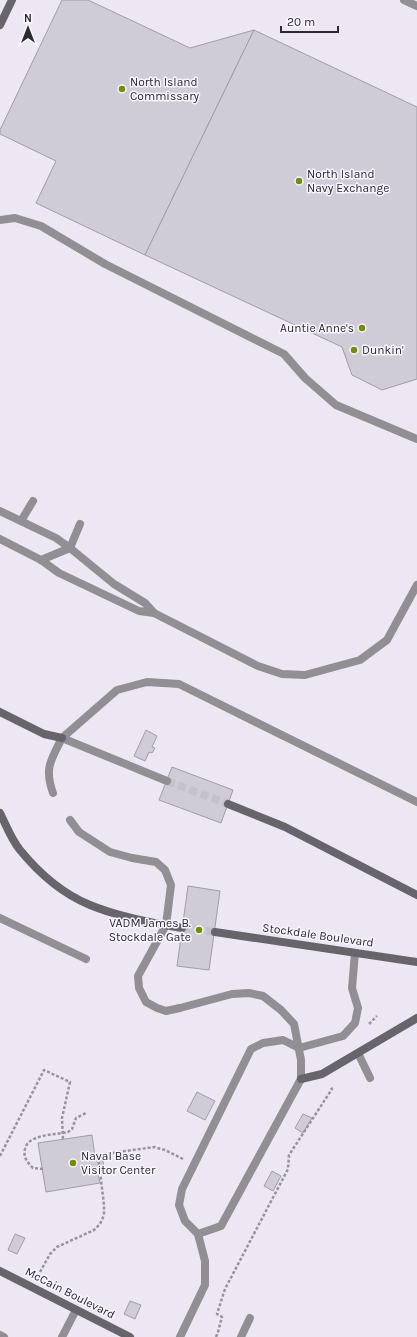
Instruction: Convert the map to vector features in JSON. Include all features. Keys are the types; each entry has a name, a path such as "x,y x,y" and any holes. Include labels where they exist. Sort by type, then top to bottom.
{"main road":[{"path":"0,25 12,0"},
{"path":"0,712 44,734 62,738"},
{"path":"228,804 286,826 417,895"},
{"path":"0,813 20,850 48,878 67,892 101,910 129,918 182,928"},
{"name":"Stockdale Boulevard","path":"215,932 417,962"},
{"path":"300,1079 325,1072 417,1018"},
{"name":"McCain Boulevard","path":"0,1271 130,1337"}],"street":[{"path":"404,0 417,6"},
{"path":"0,220 15,218 41,226 105,264 284,354 305,378 336,405 417,439"},
{"path":"21,521 33,501"},
{"path":"0,511 56,538 114,584 145,603 154,613"},
{"path":"41,560 70,548 80,524"},
{"path":"0,539 41,560 59,573 139,611 154,613 258,666 282,674 305,675 360,660 387,640 417,585"},
{"path":"53,793 48,779 50,762 62,738 118,690 148,682 179,684 417,802"},
{"path":"62,738 166,781"},
{"path":"70,820 79,832 110,852 156,862 165,870 170,884 166,925 138,976 139,988 146,1002 166,1011 232,994 249,993 263,996 281,1010 294,1024 301,1060 300,1079 221,1226 198,1234"},
{"path":"0,918 86,959"},
{"path":"180,1337 205,1285 205,1261 198,1234 185,1222 179,1205 182,1189 251,1049 263,1043 283,1040 299,1048 343,1036 355,1023 358,1008 352,988 355,953"},
{"path":"358,1053 370,1078"},
{"path":"62,1337 76,1310"},
{"path":"241,1337 250,1318"},
{"path":"0,1335 4,1337"}],"path":[{"path":"366,1028 377,1016"},
{"path":"0,1156 44,1070 70,1082 62,1118 63,1139"},
{"path":"216,1337 222,1317 217,1314 225,1289 288,1169 289,1155 332,1089 326,1080 325,1072"},
{"path":"43,1169 32,1168 27,1162 24,1155 25,1147 29,1140 68,1132 72,1129 76,1118 86,1113"},
{"path":"40,1272 50,1254 57,1246 94,1230 100,1224 104,1215 104,1205 98,1155 154,1147 165,1150 194,1164"}],"building":[{"name":"North Island Commissary","path":"62,0 88,0 190,48 254,30 145,255 36,203 56,161 0,134 0,130"},
{"name":"North Island Navy Exchange","path":"254,30 417,107 417,379 382,390 352,375 342,347 145,255"},
{"path":"146,730 157,736 152,747 155,748 152,753 149,752 145,761 134,756"},
{"path":"172,767 233,790 221,823 159,800"},
{"name":"VADM James B. Stockdale Gate","path":"188,886 220,891 209,970 177,966"},
{"path":"197,1092 215,1101 205,1120 187,1111"},
{"path":"303,1114 312,1118 303,1133 295,1128"},
{"name":"Naval Base Visitor Center","path":"92,1135 95,1157 102,1156 105,1172 98,1174 100,1183 46,1192 38,1143"},
{"path":"272,1171 281,1176 273,1191 264,1186"},
{"path":"15,1234 25,1238 17,1254 8,1250"},
{"path":"130,1301 141,1305 135,1319 124,1314"}],"tunnel":[{"path":"167,781 228,804"},
{"path":"182,928 215,932"}],"place":[{"name":"North Island Commissary","path":"122,89"},
{"name":"North Island Navy Exchange","path":"299,181"},
{"name":"Auntie Anne's","path":"362,328"},
{"name":"Dunkin'","path":"354,350"},
{"name":"VADM James B. Stockdale Gate","path":"199,930"},
{"name":"Naval Base Visitor Center","path":"73,1163"}]}
